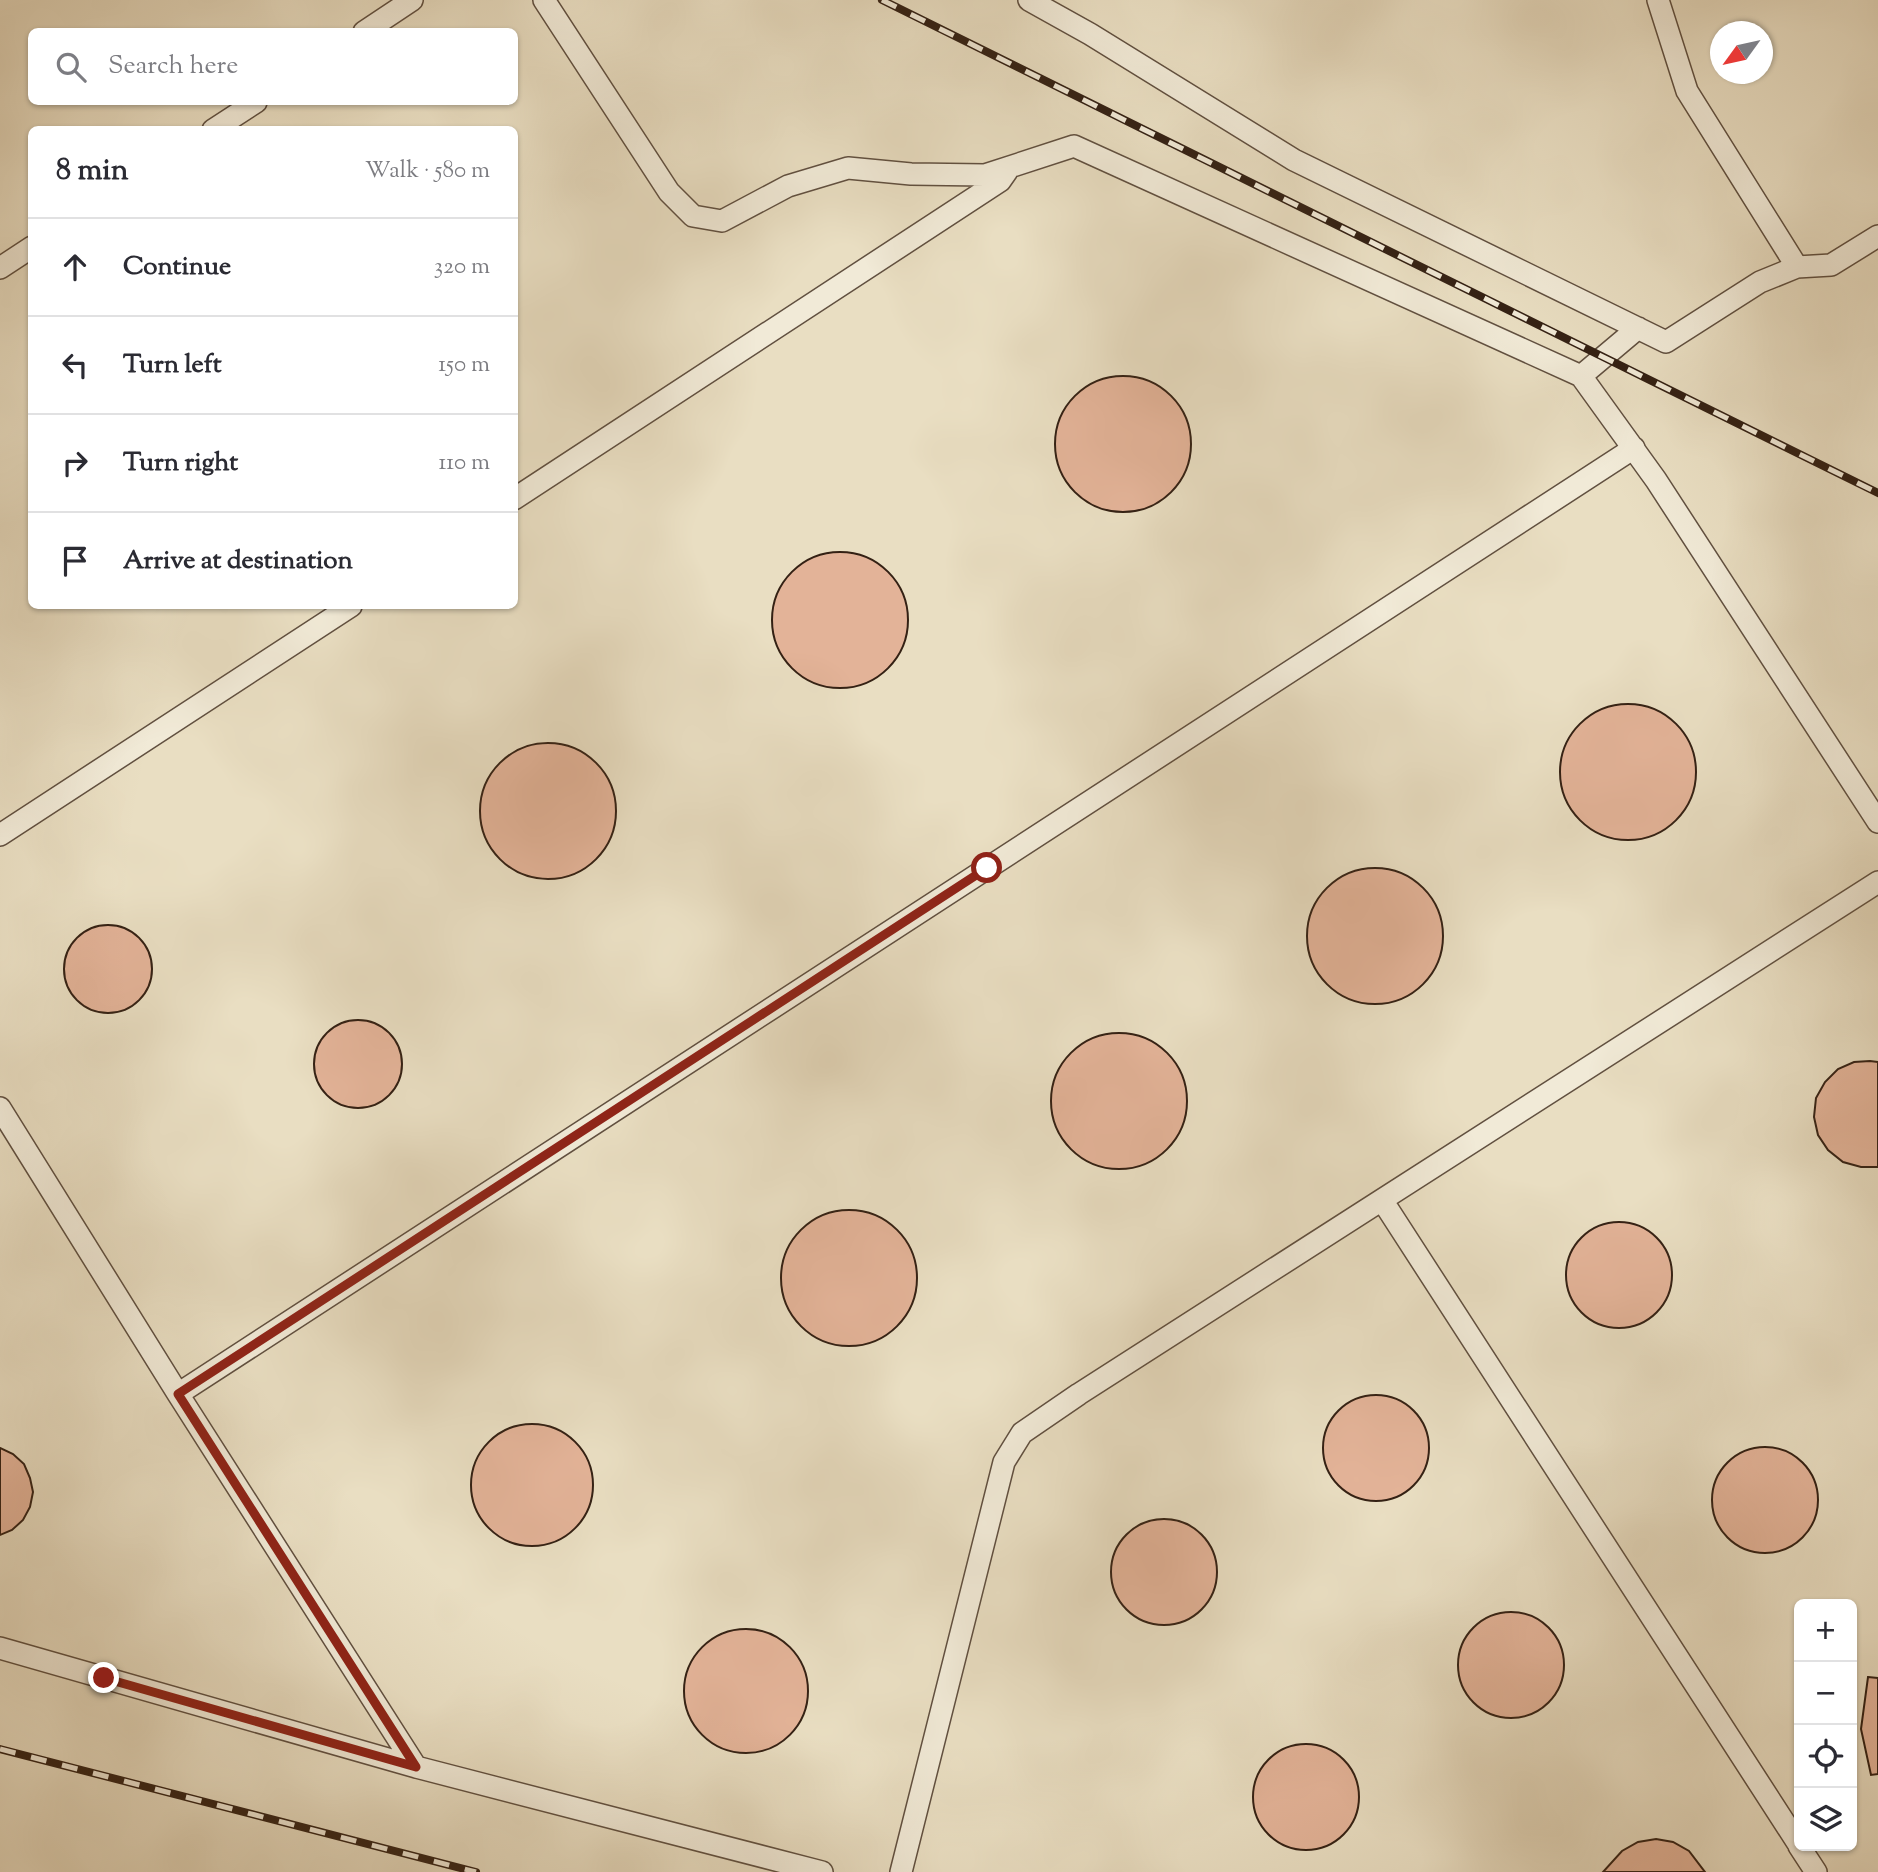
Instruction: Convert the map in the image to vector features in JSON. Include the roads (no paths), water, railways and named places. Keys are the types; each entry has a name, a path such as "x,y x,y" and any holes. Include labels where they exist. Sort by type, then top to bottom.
{"lane":[{"path":"370,28 412,0"},
{"path":"544,0 669,192 693,216 722,221 788,186 848,169 911,174 985,175 1074,146 1581,376 1634,448 1878,822"},
{"path":"1029,0 1090,34 1294,160 1666,342 1760,282 1797,267 1830,265 1878,236"},
{"path":"1658,0 1687,92 1797,267"},
{"path":"219,126 251,105"},
{"path":"518,496 1000,181 1008,168"},
{"path":"0,268 28,250"},
{"path":"1581,376 1638,328"},
{"path":"178,1394 1634,448"},
{"path":"0,835 346,609"},
{"path":"901,1872 1004,1462 1022,1433 1878,882"},
{"path":"0,1108 178,1394 416,1767"},
{"path":"1382,1200 1794,1838"},
{"path":"0,1648 416,1767 822,1872"},
{"path":"1802,1851 1816,1872"}],"railway":[{"path":"882,0 1878,493"},
{"path":"0,1749 476,1872"}]}
